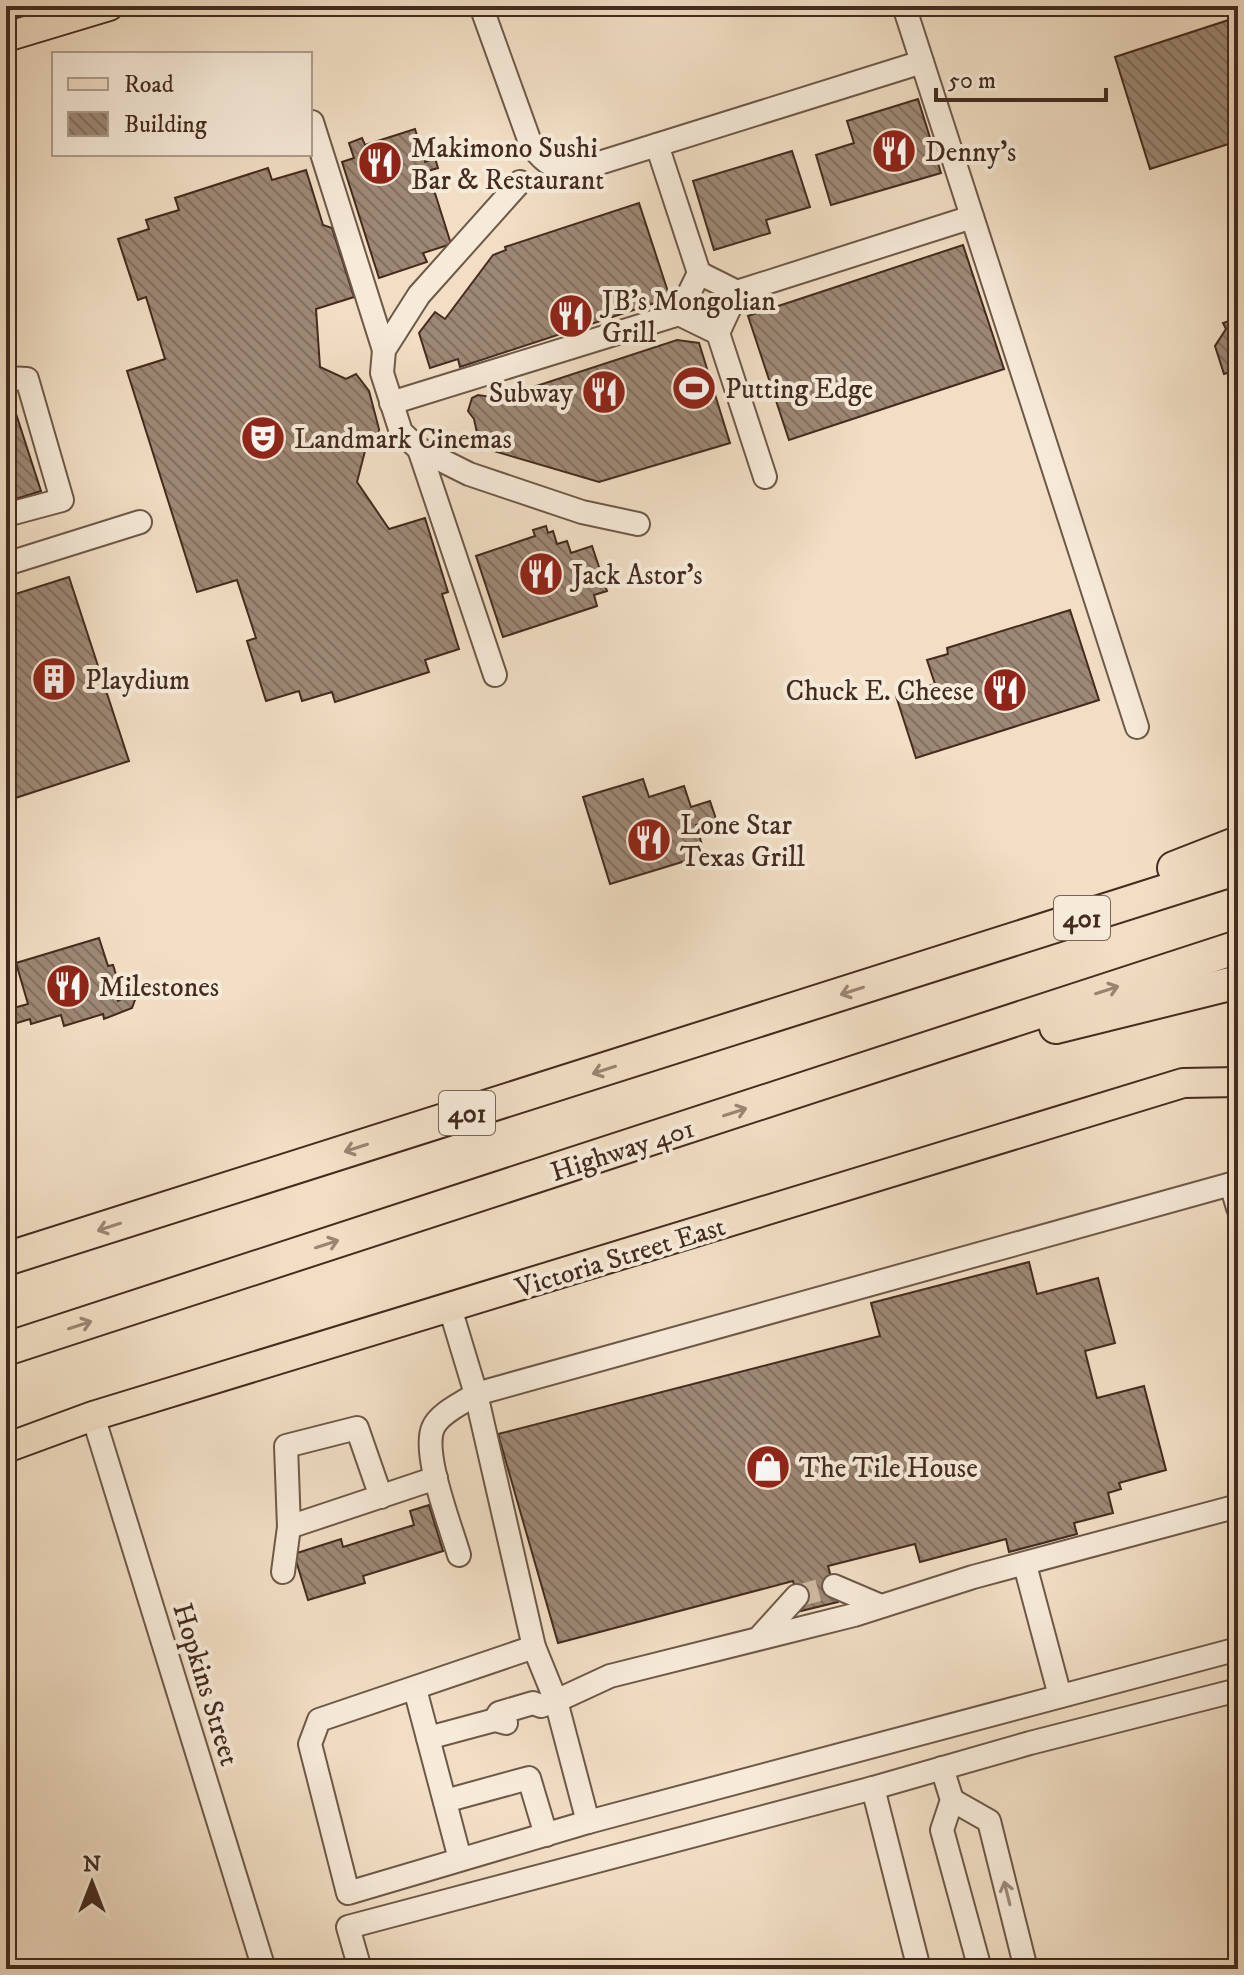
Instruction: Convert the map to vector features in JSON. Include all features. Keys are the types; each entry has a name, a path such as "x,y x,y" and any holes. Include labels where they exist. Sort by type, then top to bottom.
{"highway":[{"path":"927,968 1238,843"},
{"name":"401","path":"6,1259 1238,868"},
{"name":"Highway 401","path":"6,1349 1238,947"},
{"path":"820,1084 1238,982"}],"main road":[{"path":"6,37 109,6"},
{"name":"Victoria Street East","path":"6,1448 93,1416 1183,1083 1238,1082"}],"street":[{"path":"481,6 531,145 543,160 559,169 580,169 922,62"},
{"path":"904,6 1137,727"},
{"path":"312,122 384,350 382,373 401,432 419,449 469,474 582,512 638,524"},
{"path":"657,145 699,273 679,314"},
{"path":"384,350 419,295 520,182"},
{"path":"699,273 737,292 972,217"},
{"path":"737,292 718,333 765,477"},
{"path":"391,403 679,314 718,333"},
{"path":"6,378 27,379 62,500 6,515"},
{"path":"419,449 495,675"},
{"path":"6,564 140,522"},
{"path":"459,1555 432,1465 432,1429 443,1416 476,1394 1235,1184 1238,1208"},
{"path":"450,1308 476,1394 548,1704 588,1822"},
{"name":"Hopkins Street","path":"93,1416 264,1969"},
{"path":"283,1572 289,1527 286,1446 357,1428 381,1497"},
{"path":"289,1527 436,1478"},
{"path":"428,1738 495,1720 499,1713 517,1707 533,1703 548,1704 610,1676 881,1606 1238,1506"},
{"path":"1025,1565 1060,1696"},
{"path":"834,1586 881,1606"},
{"path":"759,1638 797,1596"},
{"path":"534,1647 319,1720 310,1744 348,1893 588,1822 1238,1649"},
{"path":"415,1689 460,1859"},
{"path":"360,1969 348,1927 1238,1690"},
{"path":"942,1768 952,1800 942,1830 980,1969"},
{"path":"445,1801 529,1778 546,1835"},
{"path":"873,1788 919,1969"},
{"path":"952,1800 989,1821 1026,1969"}],"building":[{"path":"1238,17 1238,141 1150,169 1115,57"},
{"path":"918,99 941,173 831,205 816,155 854,143 847,121"},
{"path":"415,129 425,162 435,158 438,168 428,171 451,244 423,253 427,262 379,278 342,162 354,158 349,143 362,138 365,145"},
{"path":"792,151 810,207 766,220 770,233 714,250 693,181"},
{"name":"Landmark Cinemas","path":"268,168 272,180 306,170 323,225 332,228 354,297 316,309 320,367 346,379 356,374 369,391 379,429 378,447 365,451 357,482 389,529 425,518 448,592 442,594 459,649 425,660 429,672 335,702 332,692 302,701 299,691 266,701 247,641 256,638 237,580 197,592 127,371 165,359 146,297 138,300 118,239 149,229 146,220 179,210 175,198"},
{"path":"639,203 670,298 460,367 458,359 430,368 419,333 435,312 445,319 493,255 506,250 505,247"},
{"path":"963,245 1004,369 789,440 748,316"},
{"path":"1238,318 1238,384 1234,371 1224,374 1215,346 1226,329 1223,323"},
{"path":"677,340 699,343 730,443 599,482 487,449 481,451 474,419 468,411 472,398 518,392"},
{"path":"6,390 41,491 6,502"},
{"name":"Jack Astor's","path":"546,526 548,533 553,531 557,544 567,541 571,553 592,546 607,591 594,595 597,606 503,637 476,556 535,536 533,530"},
{"name":"Playdium","path":"69,577 129,761 6,801 6,597"},
{"name":"Chuck E. Cheese","path":"1070,610 1099,700 916,758 896,696 935,684 927,660 948,654 947,648"},
{"name":"Lone Star Texas Grill","path":"643,779 649,797 684,786 691,807 710,801 716,819 696,825 705,855 610,884 583,797"},
{"name":"Milestones","path":"99,938 108,966 113,965 117,978 112,979 118,1001 134,992 136,997 132,1008 104,1019 103,1014 64,1026 61,1015 31,1024 30,1019 7,1026 6,1010 28,1004 16,963"},
{"path":"1029,1262 1037,1294 1098,1278 1115,1343 1085,1351 1097,1398 1144,1386 1166,1470 1119,1483 1121,1489 1108,1493 1113,1513 1074,1523 1077,1534 1009,1552 1006,1539 920,1562 915,1544 828,1566 838,1602 801,1611 793,1581 558,1643 498,1434 880,1336 871,1303"},
{"path":"429,1505 443,1551 363,1576 365,1583 308,1600 294,1554 341,1539 343,1547 414,1525 410,1511"}],"tunnel":[{"path":"797,1596 834,1586"}],"place":[{"name":"Denny's","path":"894,151"},
{"name":"Makimono Sushi Bar & Restaurant","path":"380,163"},
{"name":"JB's Mongolian Grill","path":"571,316"},
{"name":"Putting Edge","path":"694,388"},
{"name":"Subway","path":"604,392"},
{"name":"Landmark Cinemas","path":"263,438"},
{"name":"Jack Astor's","path":"541,574"},
{"name":"Playdium","path":"54,679"},
{"name":"Chuck E. Cheese","path":"1005,690"},
{"name":"Lone Star Texas Grill","path":"649,840"},
{"name":"Milestones","path":"68,986"},
{"name":"The Tile House","path":"768,1467"}]}
